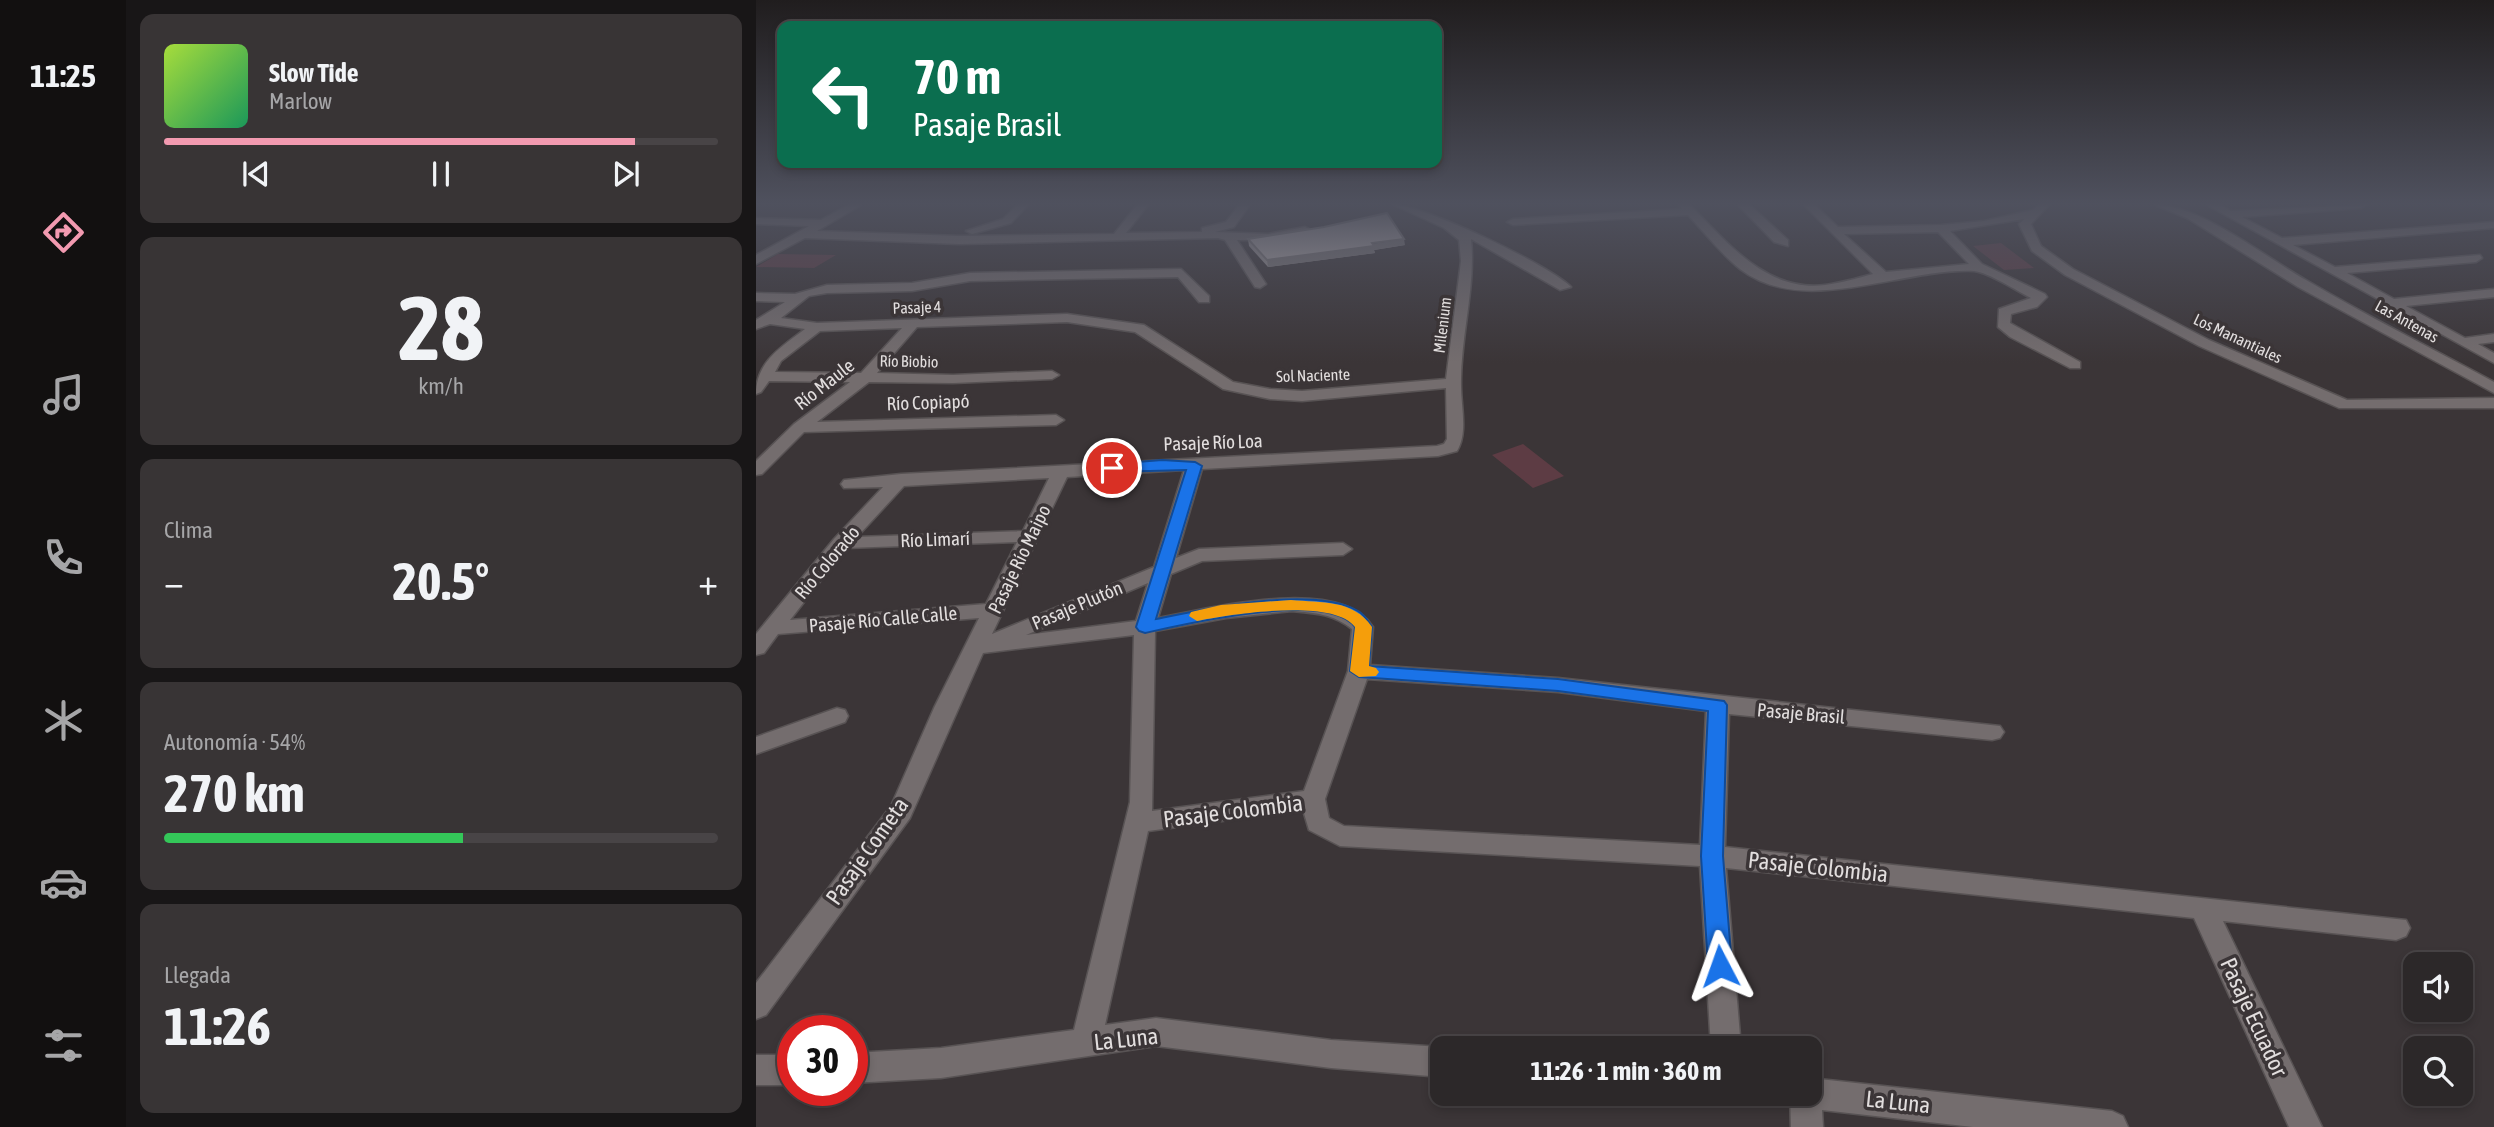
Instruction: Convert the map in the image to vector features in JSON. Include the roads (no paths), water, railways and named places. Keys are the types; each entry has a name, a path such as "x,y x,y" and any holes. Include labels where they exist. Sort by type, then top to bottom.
{"street":[{"path":"1243,258 1260,284"},
{"name":"Milenium","path":"1451,447 1455,439 1452,383 1467,258"},
{"path":"1513,258 1565,287"},
{"path":"1736,258 1745,267 1783,285 1823,289 1884,276 1979,267"},
{"path":"1861,258 1884,276"},
{"path":"1970,258 1979,267 2040,297 2032,304 2004,312 2003,324 2015,334 2075,365"},
{"name":"Los Manantiales","path":"2049,258 2069,272 2204,343 2345,405 2494,403"},
{"name":"Las Antenas","path":"2244,258 2303,284"},
{"name":"Las Antenas","path":"2260,258 2303,284 2494,388"},
{"path":"2308,258 2494,359"},
{"path":"2332,271 2476,258"},
{"path":"762,322 795,299 816,290 912,287 970,277 1181,274 1204,299"},
{"path":"2391,303 2494,293"},
{"path":"756,297 795,299"},
{"name":"Sol Naciente","path":"1067,318 1139,328 1228,386 1270,394 1302,396 1452,383"},
{"name":"Pasaje 4","path":"762,322 817,327 1067,318"},
{"name":"Río Maule","path":"756,470 800,428 865,378 912,325"},
{"path":"756,389 776,358 817,327"},
{"path":"2463,342 2494,338"},
{"name":"Río Biobio","path":"766,376 865,378 1052,375"},
{"name":"Río Copiapó","path":"800,428 1056,420"},
{"name":"Pasaje Río Loa","path":"850,484 1162,464 1195,466 1438,451 1451,447"},
{"path":"1086,1043 1142,802 1145,627 1195,466"},
{"name":"Pasaje Río Maipo","path":"978,647 1061,472"},
{"name":"Río Colorado","path":"756,648 841,543 901,479"},
{"name":"Río Limarí","path":"841,543 1030,536"},
{"name":"Pasaje Plutón","path":"978,647 1199,555 1226,551 1343,549"},
{"path":"978,647 1145,627 1221,610 1291,606 1340,609 1355,616 1363,627 1359,671 1313,799"},
{"name":"Pasaje Río Calle Calle","path":"772,628 994,610"},
{"name":"Pasaje Cometa","path":"756,1006 901,810 946,708 978,647"},
{"name":"Pasaje Brasil","path":"1359,671 1558,685 1718,705 1992,732"},
{"path":"1718,705 1712,856 1725,1036"},
{"path":"756,746 837,716"},
{"name":"Pasaje Colombia","path":"1138,823 1313,799 1318,823 1340,836 1712,856 2396,928"},
{"name":"Pasaje Ecuador","path":"2203,907 2306,1127"},
{"name":"La Luna","path":"868,1067 941,1063 1156,1032 1331,1054 1430,1061"},
{"path":"756,1070 777,1070"},
{"name":"La Luna","path":"1822,1095 2112,1127"},
{"path":"1807,1127 1808,1106"}]}
